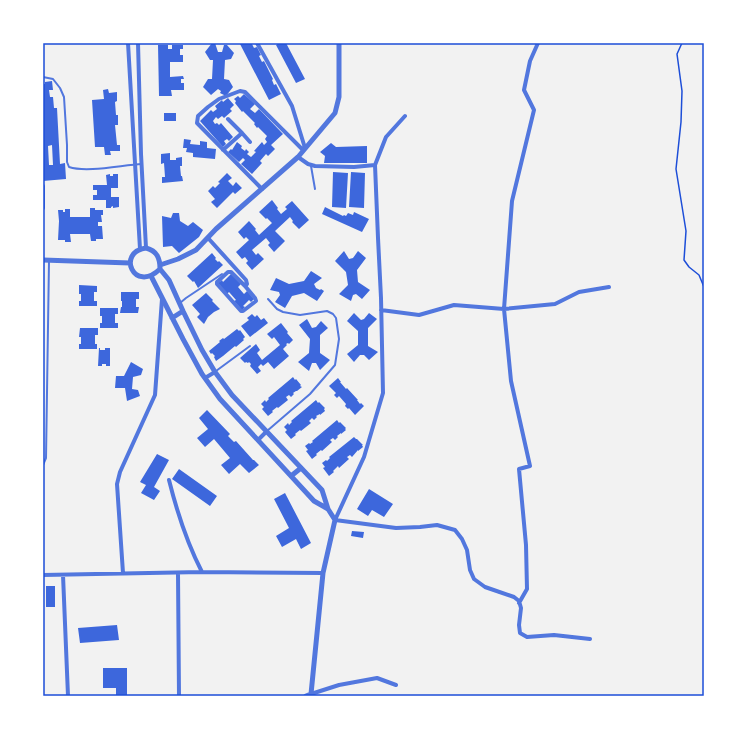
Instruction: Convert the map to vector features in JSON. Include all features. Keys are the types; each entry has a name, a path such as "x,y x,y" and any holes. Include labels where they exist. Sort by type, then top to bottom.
{"street":[{"path":"128,43 140,249"},
{"path":"138,43 146,248"},
{"path":"257,43 292,106 304,149"},
{"path":"335,520 328,509 322,490 232,395 215,372 202,350 169,280 160,267 160,260 155,252 146,248 140,249 133,254 130,263 131,268 137,275 146,278 151,276 160,267 178,260 196,250 216,229 298,157 335,113 339,97 339,43"},
{"path":"519,603 527,589 526,545 518,469 530,466 511,381 504,309 512,201 534,110 524,90 530,61 538,43"},
{"path":"262,189 197,123 198,116 219,99 240,92 245,92 304,149"},
{"path":"311,694 323,573 335,520 364,457 383,392 375,165 386,137 405,116"},
{"path":"228,119 250,142"},
{"path":"223,150 242,133"},
{"path":"298,157 311,165 327,167 375,165"},
{"path":"43,186 43,208"},
{"path":"208,238 246,280 247,284 245,286"},
{"path":"43,260 130,263"},
{"path":"228,272 231,272 245,286 256,301 241,311 217,284 217,282 228,272"},
{"path":"151,276 205,378 220,399 314,501 328,509"},
{"path":"381,310 419,315 454,305 504,309 555,304 579,292 609,287"},
{"path":"123,573 117,484 120,472 155,395 162,299"},
{"path":"172,318 183,311"},
{"path":"205,378 215,372"},
{"path":"258,440 267,431"},
{"path":"291,476 301,468"},
{"path":"168,480 175,507 202,572"},
{"path":"335,520 396,528 437,525 455,530 462,539 467,550 470,570 474,579 485,587 519,601 521,608 519,625 520,633 527,637 554,635 590,639"},
{"path":"178,572 180,696"},
{"path":"43,575 178,572 323,573"},
{"path":"63,575 68,696"},
{"path":"306,696 339,685 377,678 396,685"}],"lane":[{"path":"43,77 53,79 60,88 64,97 68,145 67,162 69,167 76,169 88,169 142,164"},
{"path":"311,165 315,189"},
{"path":"43,465 46,458 49,260"},
{"path":"180,303 222,274"},
{"path":"267,431 310,394 335,365 339,339 336,318 333,314 327,311 300,315 283,312 277,309 268,299"},
{"path":"215,372 250,346"}],"path":[{"path":"682,43 677,54 682,91 681,122 676,169 686,231 684,260 689,268 699,275 704,287"}],"building":[{"path":"212,43 215,43 218,52 222,52 224,45 227,45 234,53 231,59 225,60 224,79 229,80 233,87 226,96 220,93 221,91 218,89 211,95 203,87 208,79 212,79 213,60 210,60 205,52"},
{"path":"254,43 252,44 254,48 257,47 261,55 259,56 262,62 264,61 273,79 274,85 276,84 281,94 269,100 240,44"},
{"path":"279,43 286,43 305,79 296,83 276,45"},
{"path":"158,45 168,45 168,49 172,49 172,45 183,45 183,49 180,49 180,55 183,55 183,62 170,62 170,77 183,76 184,79 181,79 181,83 184,83 184,90 171,90 172,96 159,96"},
{"path":"52,81 53,90 49,90 50,97 53,97 54,108 57,108 60,164 65,163 66,179 43,181 43,84 45,84 45,82","holes":["52,145 53,165 49,165 48,146"]},
{"path":"108,89 109,93 117,92 117,101 115,102 116,115 118,115 118,125 115,125 117,145 120,145 120,151 110,151 111,155 105,155 104,147 95,147 92,100 104,99 103,90"},
{"path":"244,94 255,104 250,109 255,113 259,109 283,134 271,145 275,149 268,156 266,154 260,161 262,163 252,174 241,164 245,160 243,158 239,162 228,152 231,149 232,150 237,142 242,146 241,148 245,151 246,149 249,152 247,154 251,157 262,142 264,145 267,142 265,139 267,136 258,127 257,128 254,124 255,123 243,111 242,112 235,103 236,101 234,99 238,96 240,98"},
{"path":"228,98 234,105 230,109 232,111 224,118 222,116 218,119 216,117 213,121 215,124 217,123 219,125 221,123 233,137 229,141 227,139 224,141 226,144 223,147 200,121 211,110 213,112 217,109 215,106 222,100 223,102"},
{"path":"164,113 176,113 176,121 164,121"},
{"path":"184,139 191,140 190,144 200,145 200,141 207,142 207,148 216,149 215,159 193,157 193,153 186,152 187,148 183,148"},
{"path":"331,143 336,147 367,146 367,163 324,163 325,156 320,152"},
{"path":"170,153 170,160 176,160 176,158 182,157 182,166 180,166 183,181 162,183 162,177 165,177 164,163 161,164 161,154"},
{"path":"333,172 348,173 346,208 332,207"},
{"path":"351,172 365,173 364,208 349,207"},
{"path":"227,173 232,178 228,181 233,186 236,182 242,188 235,194 233,192 217,208 211,202 215,199 208,191 213,186 215,188 220,183 218,182"},
{"path":"110,174 110,176 113,176 113,174 118,174 118,188 111,188 111,197 119,197 119,207 113,208 113,206 111,208 106,208 106,200 93,200 93,195 97,195 97,190 93,190 93,185 107,185 106,175"},
{"path":"272,200 281,214 287,209 285,207 292,201 309,220 299,229 292,222 293,221 290,217 275,231 285,241 274,252 268,245 270,243 266,238 252,250 256,255 258,253 264,259 252,270 246,263 248,261 245,257 242,259 236,252 249,240 246,237 244,239 238,232 249,221 259,235 272,223 259,212"},
{"path":"325,207 343,216 346,216 348,213 353,215 354,212 369,219 362,232 322,214"},
{"path":"90,208 95,208 95,210 103,210 103,215 101,215 102,222 98,222 98,226 102,226 103,239 91,241 90,234 70,234 71,242 58,240 58,210 63,210 63,212 65,212 65,209 70,209 70,217 90,217"},
{"path":"173,213 179,213 180,221 188,226 193,222 203,230 199,237 179,253 172,246 163,247 162,216 171,218"},
{"path":"344,251 349,259 353,258 358,251 366,258 357,270 358,282 370,290 362,299 356,294 353,295 351,301 339,294 348,285 346,272 335,261"},
{"path":"212,253 216,258 215,259 223,265 198,288 194,281 193,282 187,276"},
{"path":"311,271 322,278 314,284 316,288 324,291 317,301 304,293 292,296 285,308 275,302 280,295 279,292 270,290 276,278 289,284 304,281"},
{"path":"231,274 241,284 238,287 244,294 247,291 254,299 251,302 249,300 243,306 245,307 242,310 234,301 236,300 229,292 227,294 218,283 222,280 223,282"},
{"path":"79,285 97,286 97,292 94,292 94,301 97,301 97,306 79,306 81,294 79,294"},
{"path":"121,292 139,292 139,299 136,299 136,307 139,307 138,313 120,313 122,307"},
{"path":"206,293 220,309 208,317 204,324 197,317 200,314 192,305"},
{"path":"100,308 118,308 118,314 115,314 115,323 118,323 118,328 100,328 102,316 100,316"},
{"path":"354,313 361,320 364,319 369,313 377,319 368,328 368,346 378,352 369,360 364,355 360,355 354,362 347,354 358,345 358,331 347,321"},
{"path":"252,314 255,317 257,315 261,320 264,318 268,323 250,337 241,326 249,320 247,318"},
{"path":"307,319 312,328 316,327 321,321 328,328 320,335 320,353 330,360 320,370 316,363 312,363 309,371 298,362 309,353 310,339 299,325"},
{"path":"281,323 293,340 289,344 286,344 287,345 283,349 289,356 274,369 268,362 263,366 261,364 258,367 261,371 257,374 250,366 251,364 249,362 245,363 240,358 256,344 260,350 257,353 262,360 280,345 274,337 272,339 267,334"},
{"path":"80,328 98,328 98,335 95,335 95,344 97,344 97,349 79,349 79,344 81,344 81,337 79,337"},
{"path":"237,329 239,331 240,330 245,337 243,339 244,340 216,361 215,356 209,351 220,342 219,341"},
{"path":"99,348 100,350 105,350 105,348 110,348 110,366 102,364 102,366 98,366"},
{"path":"131,362 143,369 141,375 133,377 132,389 138,390 140,396 127,401 125,388 115,388 116,376 124,376"},
{"path":"293,377 302,387 293,393 294,394 291,397 289,395 286,397 288,400 272,411 273,412 268,416 262,409 264,407 261,404 265,400 266,402 269,399 268,398"},
{"path":"338,378 346,389 347,388 360,404 361,403 364,406 355,415 345,406 346,404 339,396 337,398 334,395 336,393 329,386"},
{"path":"316,400 325,408 325,411 316,416 317,417 314,420 312,418 309,421 311,423 295,434 296,435 291,439 285,432 287,430 284,427 288,423 289,425 292,422 291,421"},
{"path":"207,410 230,434 228,436 234,442 236,441 259,465 249,473 240,464 229,474 221,465 230,458 214,439 205,447 197,438 208,429 199,418"},
{"path":"337,420 346,428 346,430 337,436 338,437 335,440 333,438 330,440 332,442 316,454 317,455 312,459 306,451 308,450 305,446 313,442 312,441"},
{"path":"354,437 363,445 363,447 352,457 350,455 347,457 349,459 339,468 338,466 329,476 323,468 325,467 322,463 326,460 327,461 330,458 329,457"},
{"path":"157,454 169,460 154,487 160,491 154,500 141,493 146,485 140,482"},
{"path":"179,469 217,496 210,506 172,479"},
{"path":"369,489 393,504 384,517 372,510 368,516 357,509"},
{"path":"285,493 311,543 301,549 296,539 282,547 276,536 289,528 274,499"},
{"path":"352,531 364,532 363,538 351,536"},
{"path":"46,586 55,586 55,607 46,607"},
{"path":"117,625 119,640 80,643 78,628"},
{"path":"103,668 127,668 127,696 116,696 116,688 103,688"}]}
